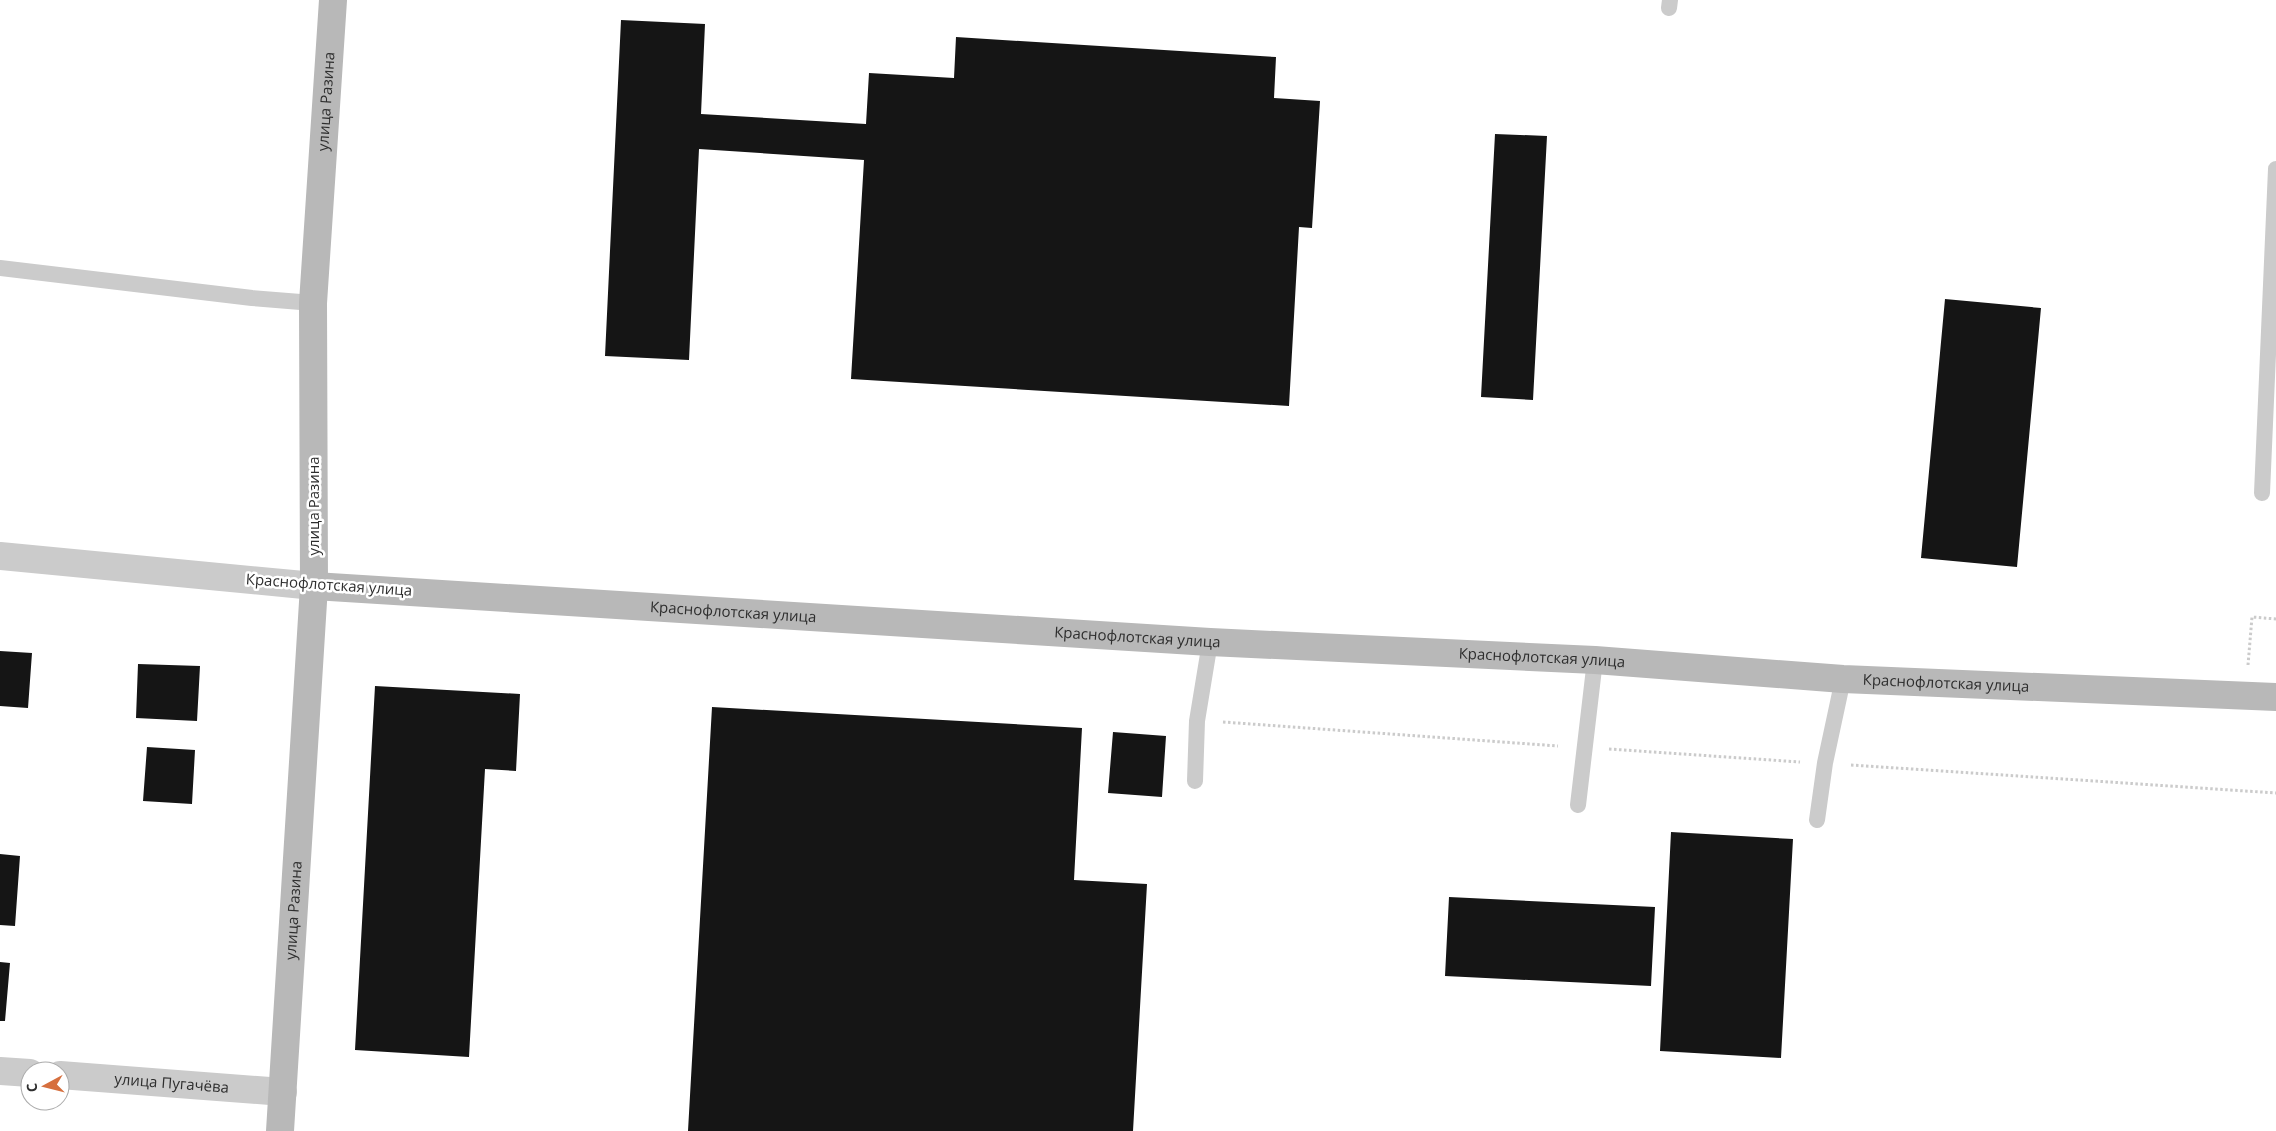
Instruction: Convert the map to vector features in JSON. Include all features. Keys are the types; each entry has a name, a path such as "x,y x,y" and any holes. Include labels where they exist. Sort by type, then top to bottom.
{"street":[{"name":"улица Разина","path":"280,1131 314,586 313,303 333,0"},
{"name":"Краснофлотская улица","path":"0,556 314,586 1210,642 1595,660 1843,679 2276,697"},
{"path":"0,1071 20,1072"},
{"name":"улица Пугачёва","path":"70,1076 283,1092"}],"lane":[{"path":"2262,493 2276,169"},
{"path":"0,268 252,298 313,303"},
{"path":"1195,781 1197,721 1210,642"},
{"path":"1578,804 1595,660"},
{"path":"1817,820 1825,763 1843,679"}],"path":[{"path":"2246,696 2252,617 2276,619"},
{"path":"1197,721 2276,793"}],"building":[{"path":"621,20 705,24 701,114 866,124 869,73 954,78 956,37 1276,57 1274,98 1320,101 1312,228 1299,227 1289,406 851,379 864,160 699,149 689,360 605,356"},
{"path":"1495,134 1547,136 1533,400 1481,397"},
{"path":"1945,299 2041,308 2017,567 1921,558"},
{"path":"0,651 32,653 28,708 0,706"},
{"path":"138,664 200,666 197,721 136,718"},
{"path":"375,686 520,694 516,771 485,769 469,1057 355,1050"},
{"path":"712,707 1082,728 1074,880 1147,884 1133,1131 688,1131"},
{"path":"1113,732 1166,736 1162,797 1108,793"},
{"path":"147,747 195,750 192,804 143,801"},
{"path":"1671,832 1793,839 1781,1058 1660,1051"},
{"path":"0,854 20,856 15,926 0,925"},
{"path":"1449,897 1655,907 1651,986 1445,976"},
{"path":"0,962 10,963 5,1021 0,1021"}]}
